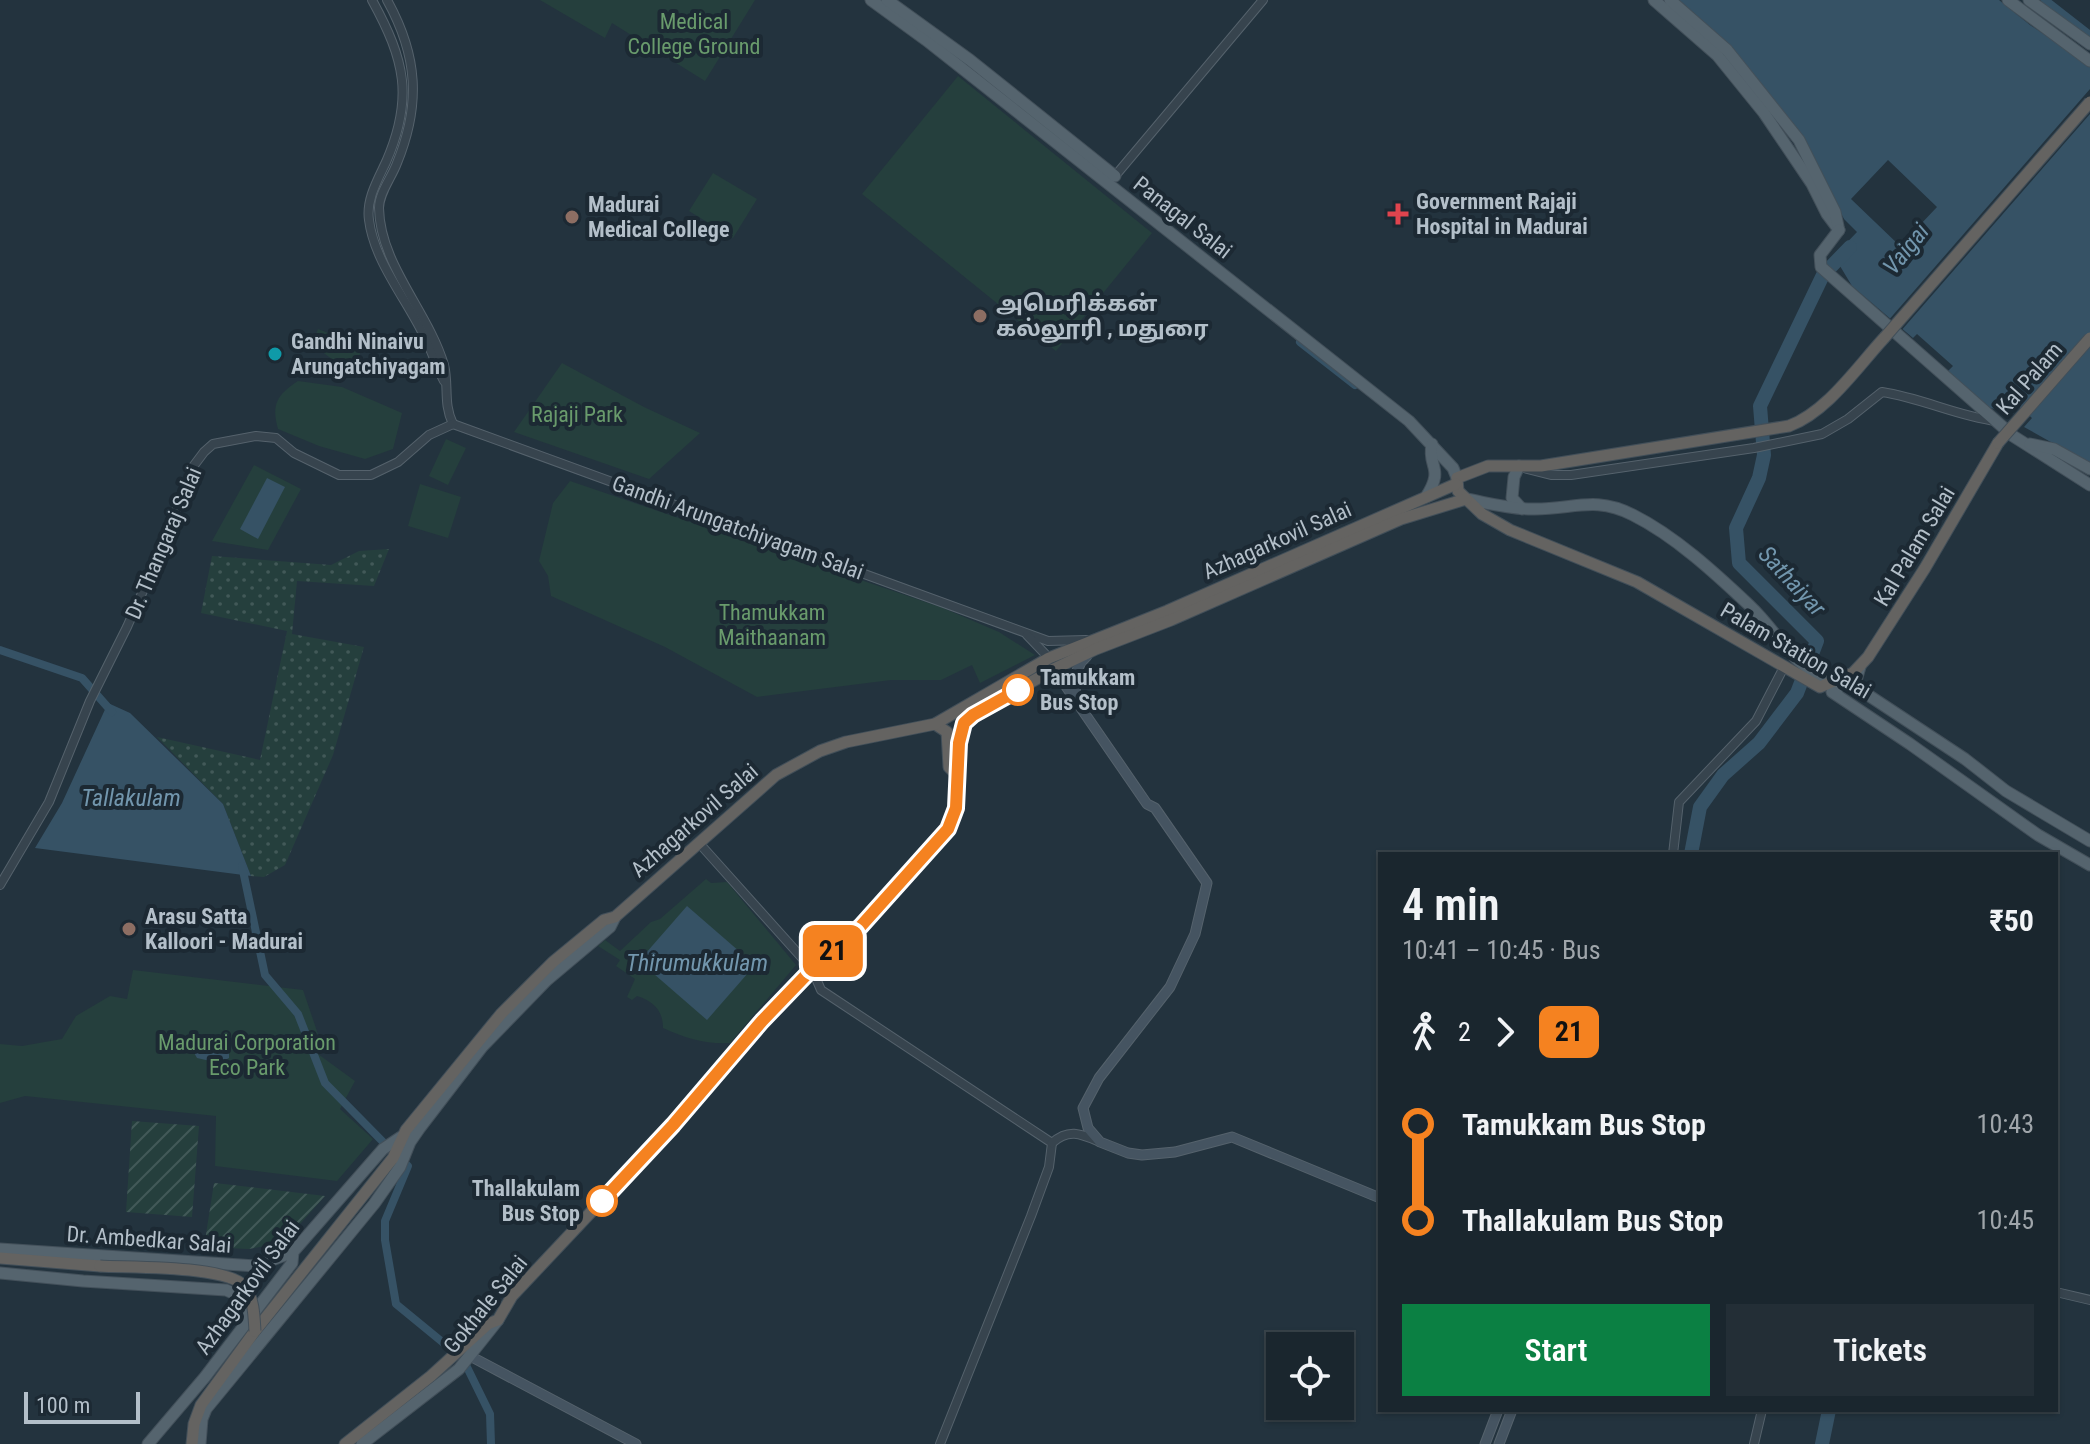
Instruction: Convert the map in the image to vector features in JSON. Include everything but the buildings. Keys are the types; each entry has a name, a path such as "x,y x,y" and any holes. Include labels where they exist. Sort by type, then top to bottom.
{"highway":[{"name":"Azhagarkovil Salai","path":"398,1151 501,1014 553,962 604,920 615,917 776,775 820,751 846,742 935,724 1052,664 1426,497 1488,466 1541,466 1772,429 1803,420 1826,401 1885,337 2090,102"},
{"name":"Kal Palam","path":"1998,443 2090,338"},
{"name":"Kal Palam Salai","path":"1818,682 1833,682 1860,667 1925,568 1998,443"},
{"name":"Palam Station Salai","path":"1456,481 1458,491 1482,514 1510,530 1637,582 1818,682"},
{"name":"Azhagarkovil Salai","path":"1098,643 1171,620 1401,519 1466,499"},
{"name":"Azhagarkovil Salai","path":"960,730 973,715 1052,664"},
{"name":"Gokhale Salai","path":"935,724 947,732 949,767 957,775"},
{"name":"Gokhale Salai","path":"498,1320 512,1296 673,1125 762,1021 812,969 861,926 948,829 956,808 960,730"},
{"path":"192,1444 194,1424 201,1405 251,1326 335,1230 398,1151"},
{"path":"0,1258 216,1272 235,1278 246,1287 251,1298 251,1326"},
{"path":"345,1444 461,1359 484,1327 498,1320"}],"main road":[{"name":"Panagal Salai","path":"871,0 1409,421 1453,468 1456,481"},
{"name":"Panagal Salai","path":"887,0 970,60 1115,176"},
{"path":"1654,0 1717,55 1764,113 1839,230"},
{"path":"1670,0 1727,50 1799,140 1835,212 1839,230 1820,255 1821,267 2022,442 2090,485"},
{"path":"2008,0 2090,61"},
{"path":"2029,0 2090,44"},
{"path":"2022,442 2054,449 2090,469"},
{"path":"1426,497 1434,485 1436,471 1430,453 1432,444"},
{"path":"1519,466 1514,477 1512,498 1522,509"},
{"path":"1466,499 1522,509 1600,503 1634,515 1687,552 1750,606 1791,667"},
{"path":"1077,700 1074,682 1078,665 1098,643"},
{"path":"1052,664 1147,804 1155,808 1207,883 1195,934 1170,987 1099,1078 1083,1108 1088,1128 1100,1142 1142,1155 1175,1152 1232,1137 1378,1197"},
{"name":"Palam Station Salai","path":"1860,667 1855,684 1862,691 1965,759 2006,791 2090,841"},
{"name":"Palam Station Salai","path":"1818,682 2010,812 2038,835 2090,865"},
{"path":"1833,682 1837,694"},
{"name":"Azhagarkovil Salai","path":"148,1444 251,1326 292,1263 293,1252 398,1151"},
{"name":"Azhagarkovil Salai","path":"200,1444 206,1409 374,1204 398,1151"},
{"name":"Dr. Ambedkar Salai","path":"0,1249 256,1266 293,1252"},
{"name":"Dr. Ambedkar Salai","path":"0,1273 226,1290 242,1300 251,1326"},
{"name":"Gokhale Salai","path":"362,1444 461,1359 498,1320"},
{"path":"461,1359 636,1444"},
{"path":"1485,1444 1497,1412"},
{"path":"1499,1444 1511,1412"}],"street":[{"path":"372,0 400,58 403,81 402,111 395,140 369,200 369,220 385,265 424,335 444,381"},
{"path":"387,0 411,57 411,114 407,136 379,203 380,220 394,261 444,367 447,411 453,424"},
{"path":"1115,176 1263,0"},
{"path":"1519,466 1551,475 1571,475 1779,444 1822,434 1848,419 1882,392 1912,396 1970,418 1997,421"},
{"name":"Gandhi Arungatchiyagam Salai","path":"453,424 1048,641 1098,643"},
{"name":"Dr. Thangaraj Salai","path":"0,885 49,802 90,701 162,548 192,468 213,444 256,436 276,438 294,453 339,475 371,475 398,462 429,435 453,424"},
{"name":"Gandhi Arungatchiyagam Salai","path":"1023,632 1052,664"},
{"path":"1673,852 1679,802 1756,721 1791,667"},
{"path":"699,843 812,969 821,990 1052,1143"},
{"path":"940,1444 1031,1216 1049,1167 1052,1143 1060,1136 1076,1132 1100,1142"},
{"path":"2058,1292 2090,1300"},
{"path":"1754,1444 1762,1412"}],"green space":[{"name":"Medical College Ground","path":"540,0 755,0 705,81 612,23 605,38"},
{"path":"958,76 1152,233 1056,351 862,194"},
{"path":"713,173 757,199 733,238 689,211"},
{"path":"318,329 362,346 354,376 312,344"},
{"name":"Rajaji Park","path":"562,363 700,433 649,479 514,432"},
{"path":"298,381 342,387 402,413 393,449 365,459 319,446 278,429 275,413 278,401"},
{"path":"446,439 466,448 448,485 429,476"},
{"path":"254,465 301,489 268,550 212,541"},
{"name":"Thamukkam Maithaanam","path":"570,481 943,608 999,632 1035,655 980,683 972,665 941,680 891,680 757,697 665,647 551,596 548,576 539,561 553,503"},
{"path":"420,484 461,497 448,538 408,526"},
{"path":"389,549 374,586 297,581 292,634 364,647 333,755 285,865 264,877 251,876 223,804 157,737 260,760 287,631 201,613 212,556 331,565 359,551"},
{"path":"706,879 711,883 727,882 796,965 730,1043 696,1040 663,1028 659,1011 652,1004 637,996 632,1000 627,997 635,979 616,966 620,960 598,946 605,940 620,951"},
{"name":"Madurai Corporation Eco Park","path":"133,970 303,990 320,1040 318,1054 355,1081 340,1109 373,1139 337,1181 215,1166 216,1116 25,1096 0,1103 0,1044 22,1046 62,1039 76,1016 110,996 127,999"},
{"path":"132,1121 199,1126 192,1217 126,1212"},
{"path":"214,1183 325,1196 283,1243 249,1249 204,1247"}],"water":[{"name":"Vaigai","path":"1679,0 1999,0 2090,65 2090,464 2024,427 2032,418 2017,405 2008,411 1990,408 1948,371 1953,366 1917,334 1913,338 1852,286 1834,256 1857,232 1844,219 1802,137 1729,44","holes":["1888,160 1937,207 1900,246 1851,199"]},
{"path":"267,478 285,487 258,539 240,529"},
{"name":"Tallakulam","path":"108,703 130,713 223,804 251,876 35,848 62,803"},
{"name":"Thirumukkulam","path":"687,906 755,965 707,1020 639,961"},
{"path":"201,1038 222,1044 229,1050 229,1058 219,1063 197,1058 193,1051 194,1043"}],"pier":[{"path":"2090,89 2090,114 1900,332 1887,322"}],"waterway":[{"path":"2045,0 2090,35"},
{"name":"Sathaiyar","path":"1691,852 1700,807 1723,775 1759,743 1797,693 1817,641 1739,563 1736,528 1759,478 1764,455 1760,406 1823,275 1850,247"},
{"path":"1300,342 1355,385"},
{"path":"0,650 82,678 112,712"},
{"path":"242,866 265,975 298,1014 325,1083 388,1147"},
{"path":"401,1159 408,1166 385,1221 385,1240 396,1304 463,1359 490,1414 491,1444"},
{"name":"Sathaiyar","path":"1822,1444 1829,1412"}],"bus line":[{"name":"21","path":"602,1201 673,1125 762,1021 812,969 861,926 948,829 956,808 960,730 973,715 1018,690"}],"place":[{"name":"Government Rajaji Hospital in Madurai","path":"1398,214"},
{"name":"Madurai Medical College","path":"572,217"},
{"name":"அமெரிக்கன் கல்லூரி , மதுரை","path":"980,316"},
{"name":"Gandhi Ninaivu Arungatchiyagam","path":"275,354"},
{"name":"Tamukkam Bus Stop","path":"1018,690"},
{"name":"Arasu Satta Kalloori - Madurai","path":"129,929"},
{"name":"Thallakulam Bus Stop","path":"602,1201"}]}
